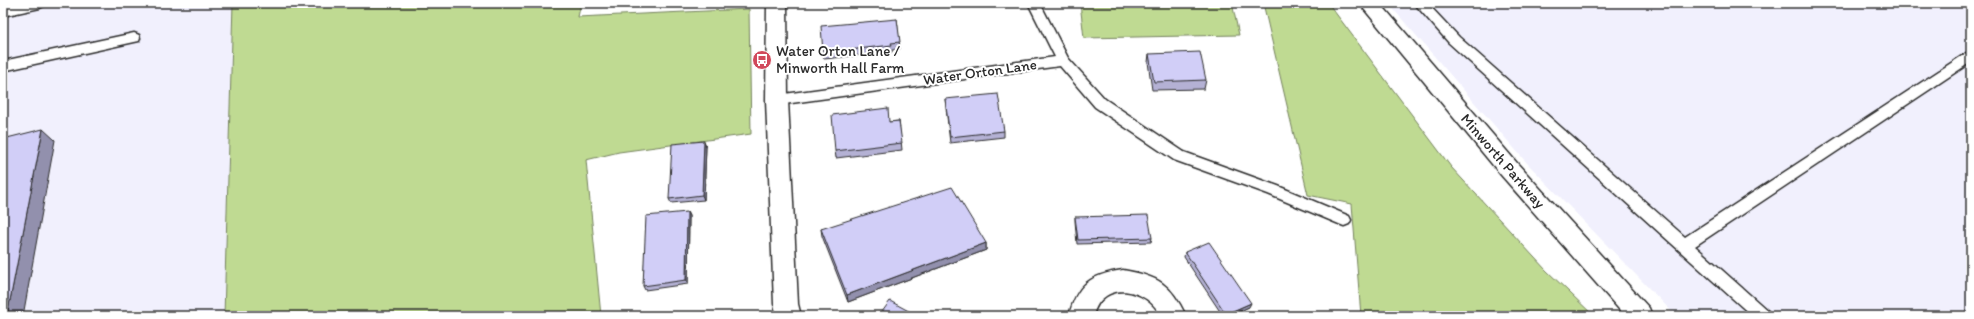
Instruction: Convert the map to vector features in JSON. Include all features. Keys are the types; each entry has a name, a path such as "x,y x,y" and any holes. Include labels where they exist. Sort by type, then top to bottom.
{"street":[{"path":"777,3 777,100 786,304 789,316"},
{"name":"Minworth Parkway","path":"1369,3 1509,169 1640,316"},
{"path":"1081,316 1087,299 1094,291 1107,283 1123,280 1147,285 1161,293 1171,307 1174,316"}],"lane":[{"path":"3,11 40,3"},
{"path":"1034,3 1063,61 1100,103 1179,156 1273,190 1344,220"},
{"path":"1420,3 1454,40 1763,316"},
{"path":"3,66 134,38"},
{"path":"1685,245 1971,55"},
{"name":"Water Orton Lane","path":"777,100 1063,61"}],"shaded area":[{"path":"3,3 233,3 224,316 3,316"},
{"path":"1388,3 1971,3 1971,316 1676,316 1527,163"}],"green space":[{"path":"233,3 581,3 578,17 749,9 751,134 619,152 586,160 601,316 224,316"},
{"path":"1080,3 1232,3 1239,35 1084,38"},
{"path":"1263,3 1328,3 1451,167 1546,270 1594,316 1361,316 1352,204 1308,195"}],"building":[{"path":"897,19 900,42 891,43 892,45 823,53 821,26"},
{"path":"1200,52 1206,80 1154,82 1149,54"},
{"path":"998,94 1004,131 950,137 945,99"},
{"path":"888,108 889,122 899,121 902,143 835,151 832,115"},
{"path":"43,129 7,316 3,316 3,139"},
{"path":"704,141 702,195 669,199 672,144"},
{"path":"952,187 986,243 847,295 821,229"},
{"path":"687,212 686,280 643,286 646,216"},
{"path":"1148,215 1152,238 1078,240 1075,217"},
{"path":"1209,242 1251,303 1226,314 1185,252"},
{"path":"890,301 918,316 879,316"}],"place":[{"name":"Water Orton Lane / Minworth Hall Farm","path":"762,60"}]}
